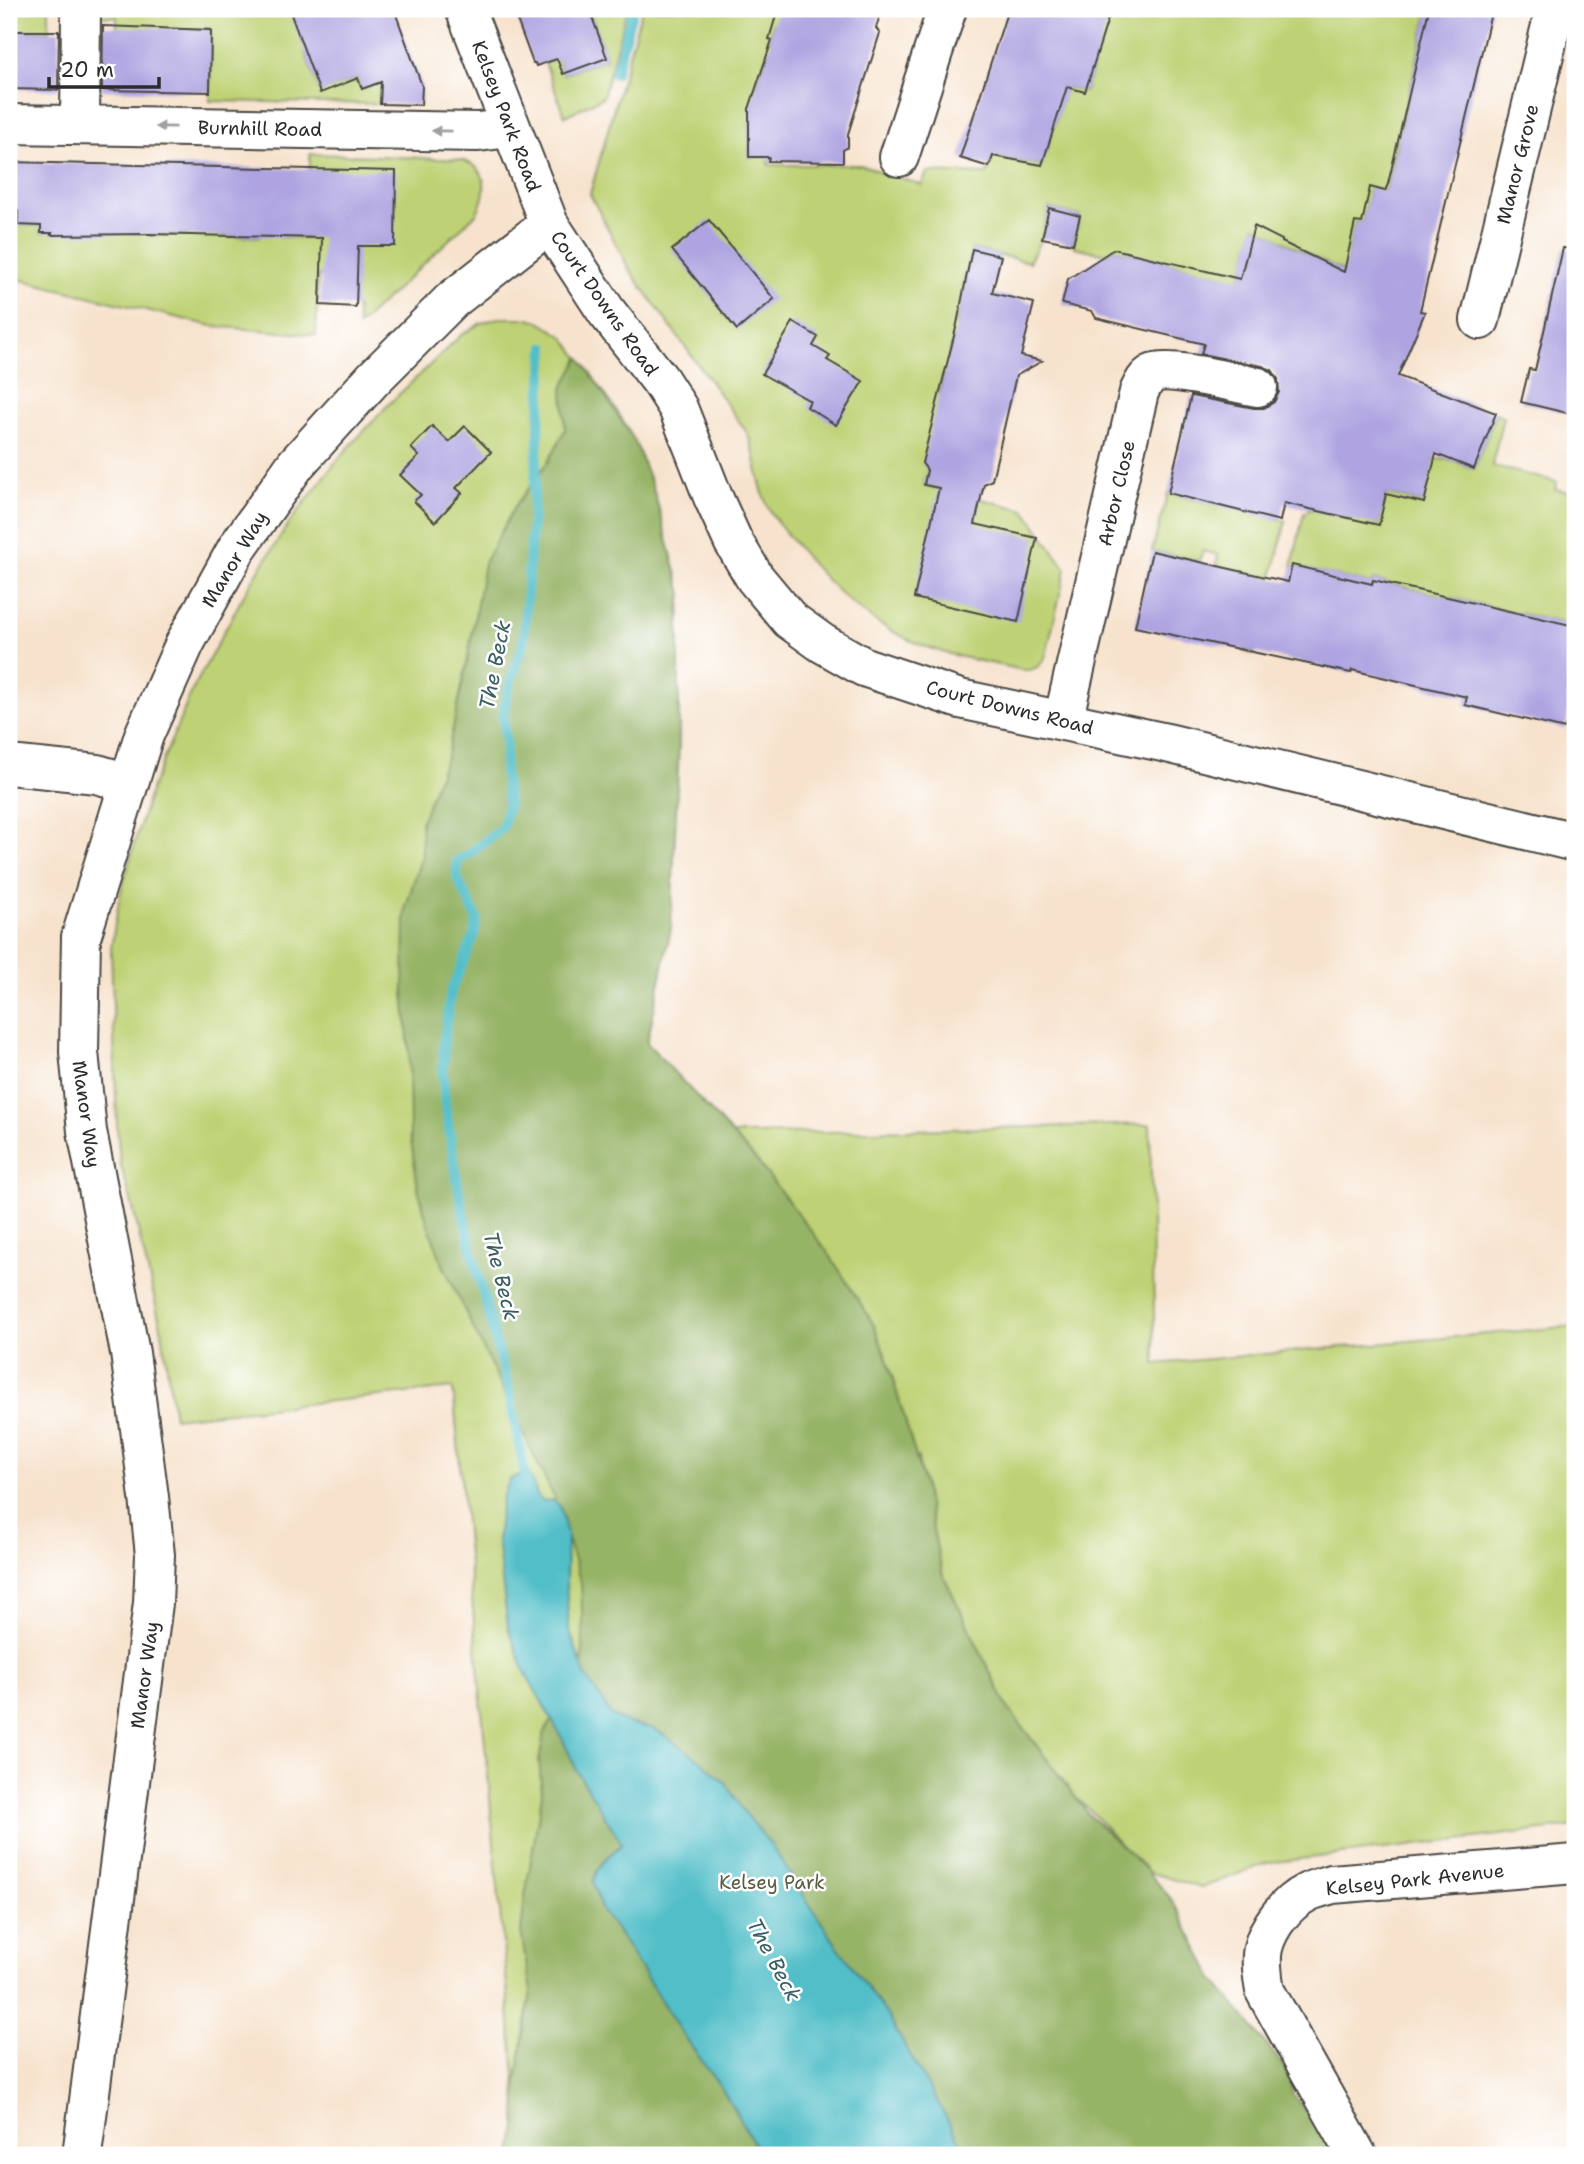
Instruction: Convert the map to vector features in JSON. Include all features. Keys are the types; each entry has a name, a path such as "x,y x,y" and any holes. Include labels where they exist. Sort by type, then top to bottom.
{"street":[{"path":"80,125 81,9"},
{"name":"Kelsey Park Road","path":"465,9 549,224"},
{"path":"899,157 947,9"},
{"name":"Manor Grove","path":"1480,320 1555,9"},
{"name":"Burnhill Road","path":"9,124 478,132 510,128"},
{"name":"Court Downs Road","path":"549,224 606,311 660,380 678,408 733,541 755,578 790,620 822,643 864,667 960,699 1167,743 1575,842"},
{"name":"Manor Way","path":"82,2155 153,1603 155,1555 130,1353 87,1131 79,1052 81,936 144,735 201,613 237,548 296,464 330,425 444,307 549,224"},
{"name":"Arbor Close","path":"1063,720 1139,392 1146,378 1154,373 1169,372 1258,387"},
{"path":"9,765 97,774 128,782"},
{"name":"Kelsey Park Avenue","path":"1357,2155 1265,1992 1263,1948 1271,1929 1284,1910 1305,1893 1332,1884 1575,1864"}],"green space":[{"path":"9,9 49,9 49,31 9,31"},
{"path":"100,9 289,9 291,13 303,9 330,9 342,39 305,53 320,92 358,78 362,89 380,82 380,104 210,101 211,29 191,29 191,46 117,46 117,17 100,16"},
{"path":"598,9 627,9 603,97 565,116 545,63 557,58 563,74 607,59 590,12"},
{"path":"642,9 804,9 797,31 773,24 769,39 792,46 765,61 756,87 777,93 769,123 749,123 749,157 769,157 769,165 861,165 922,185 927,172 987,174 993,156 1042,165 1066,87 1085,92 1096,56 1078,50 1108,19 1111,9 1429,9 1385,191 1370,188 1362,223 1355,222 1346,264 1392,294 1255,226 1240,280 1114,249 1106,254 1075,247 1073,245 1080,216 1049,208 1042,238 1029,262 972,249 964,280 974,283 961,305 956,324 961,331 953,340 948,358 953,366 950,376 943,375 939,393 944,401 924,485 1025,510 1066,569 1046,655 1037,667 1022,670 960,657 924,646 886,628 837,591 777,522 764,498 746,431 629,269 590,194"},
{"path":"310,154 464,161 473,165 482,175 482,201 476,214 358,326 356,307 321,275 318,276 316,335 212,326 9,277 9,211 18,211 18,225 41,226 41,233 149,211 149,235 188,235 221,213 221,236 260,237 261,214 281,214 281,237 308,238"},
{"name":"Kelsey Park","path":"498,318 538,321 564,337 615,408 634,440 653,488 682,594 633,1134 747,1134 1150,1124 1155,1364 1575,1326 1575,1826 1267,1863 1201,1888 1142,1870 1094,1814 1027,1754 935,1559 918,1458 851,1533 522,2155 453,1388 174,1418 162,1331 120,1162 111,948 120,895 151,789 192,691 246,591 289,523 340,457 389,404 460,336 481,323"},
{"name":"Kelsey Park","path":"580,357 634,440 653,488 682,594 679,606 679,745 671,929 647,1043 757,1161 829,1254 874,1325 887,1359 923,1481 942,1572 1006,1705 1089,1815 1144,1867 1173,1901 1214,1979 1285,2068 1293,2095 1317,2125 1334,2155 512,2155 516,2127 517,2078 531,1991 521,1932 542,1794 539,1761 544,1734 564,1694 578,1678 583,1635 581,1583 554,1497 443,1265 418,1188 410,1134 409,1049 404,992 405,910 422,855 421,822 447,755 467,663 484,563 515,506 548,462 565,430 563,388"},
{"path":"1496,413 1503,417 1492,466 1557,482 1555,489 1575,493 1575,626 1373,580 1372,584 1292,566 1304,513 1311,509 1379,524 1386,494 1423,503 1434,459 1452,460 1474,469"},
{"path":"1168,493 1286,521 1253,654 1244,651 1261,576 1216,566 1218,555 1203,551 1199,561 1152,551"}],"water":[{"path":"529,1473 538,1497 543,1501 553,1500 560,1506 567,1534 569,1629 585,1675 611,1715 627,1723 655,1729 701,1761 726,1783 887,2015 968,2155 761,2155 722,2089 601,1910 593,1882 605,1859 622,1844 577,1771 525,1672 508,1628 497,1539 502,1498 510,1479"}],"building":[{"path":"289,9 394,9 422,86 421,105 380,104 381,82 362,89 358,78 320,93"},
{"path":"513,9 589,9 607,58 563,74 557,59 536,66"},
{"path":"778,9 882,9 876,28 880,33 848,134 848,147 843,150 843,162 768,161 769,157 749,157 749,109 772,40 769,39"},
{"path":"1008,9 1111,9 1085,92 1067,87 1042,165 993,156 989,167 960,158"},
{"path":"1429,9 1492,9 1420,311 1425,312 1398,376 1496,413 1474,469 1436,454 1424,503 1386,494 1379,525 1284,503 1280,521 1168,493 1191,396 1264,408 1274,402 1279,392 1278,379 1272,370 1262,366 1201,354 1204,344 1096,318 1092,311 1062,304 1068,279 1114,249 1240,279 1254,226 1344,272 1355,222 1362,223 1370,187 1385,191 1388,184"},
{"path":"103,26 211,30 210,92 102,90"},
{"path":"9,31 59,31 58,90 9,89"},
{"path":"9,162 396,171 395,246 358,246 356,307 320,305 322,238 41,233 41,226 18,225 18,211 9,211"},
{"path":"1049,208 1080,216 1073,244 1042,238"},
{"path":"709,220 774,299 737,330 672,250"},
{"path":"1563,248 1575,249 1575,415 1521,402 1529,369 1535,370"},
{"path":"972,249 1001,256 992,293 1034,303 1021,356 1042,361 1016,376 992,480 984,484 975,524 1037,538 1018,622 914,598 939,488 924,485 927,470 922,463 957,324"},
{"path":"793,322 818,337 813,346 830,356 827,360 863,381 836,425 807,407 810,401 762,374"},
{"path":"432,426 449,442 465,426 491,452 456,488 462,493 435,522 414,501 421,495 400,475 419,456 411,448"},
{"path":"1152,551 1288,582 1292,565 1372,584 1373,580 1575,626 1575,682 1565,729 1465,705 1467,697 1352,670 1351,673 1135,627"}],"waterway":[{"name":"The Beck","path":"615,74 633,9"},
{"name":"The Beck","path":"527,1484 508,1387 460,1197 443,1076 444,1040 451,991 474,936 477,918 457,878 457,861 502,828 508,804 504,772 506,745 503,718 506,696 523,645 545,347"}]}
